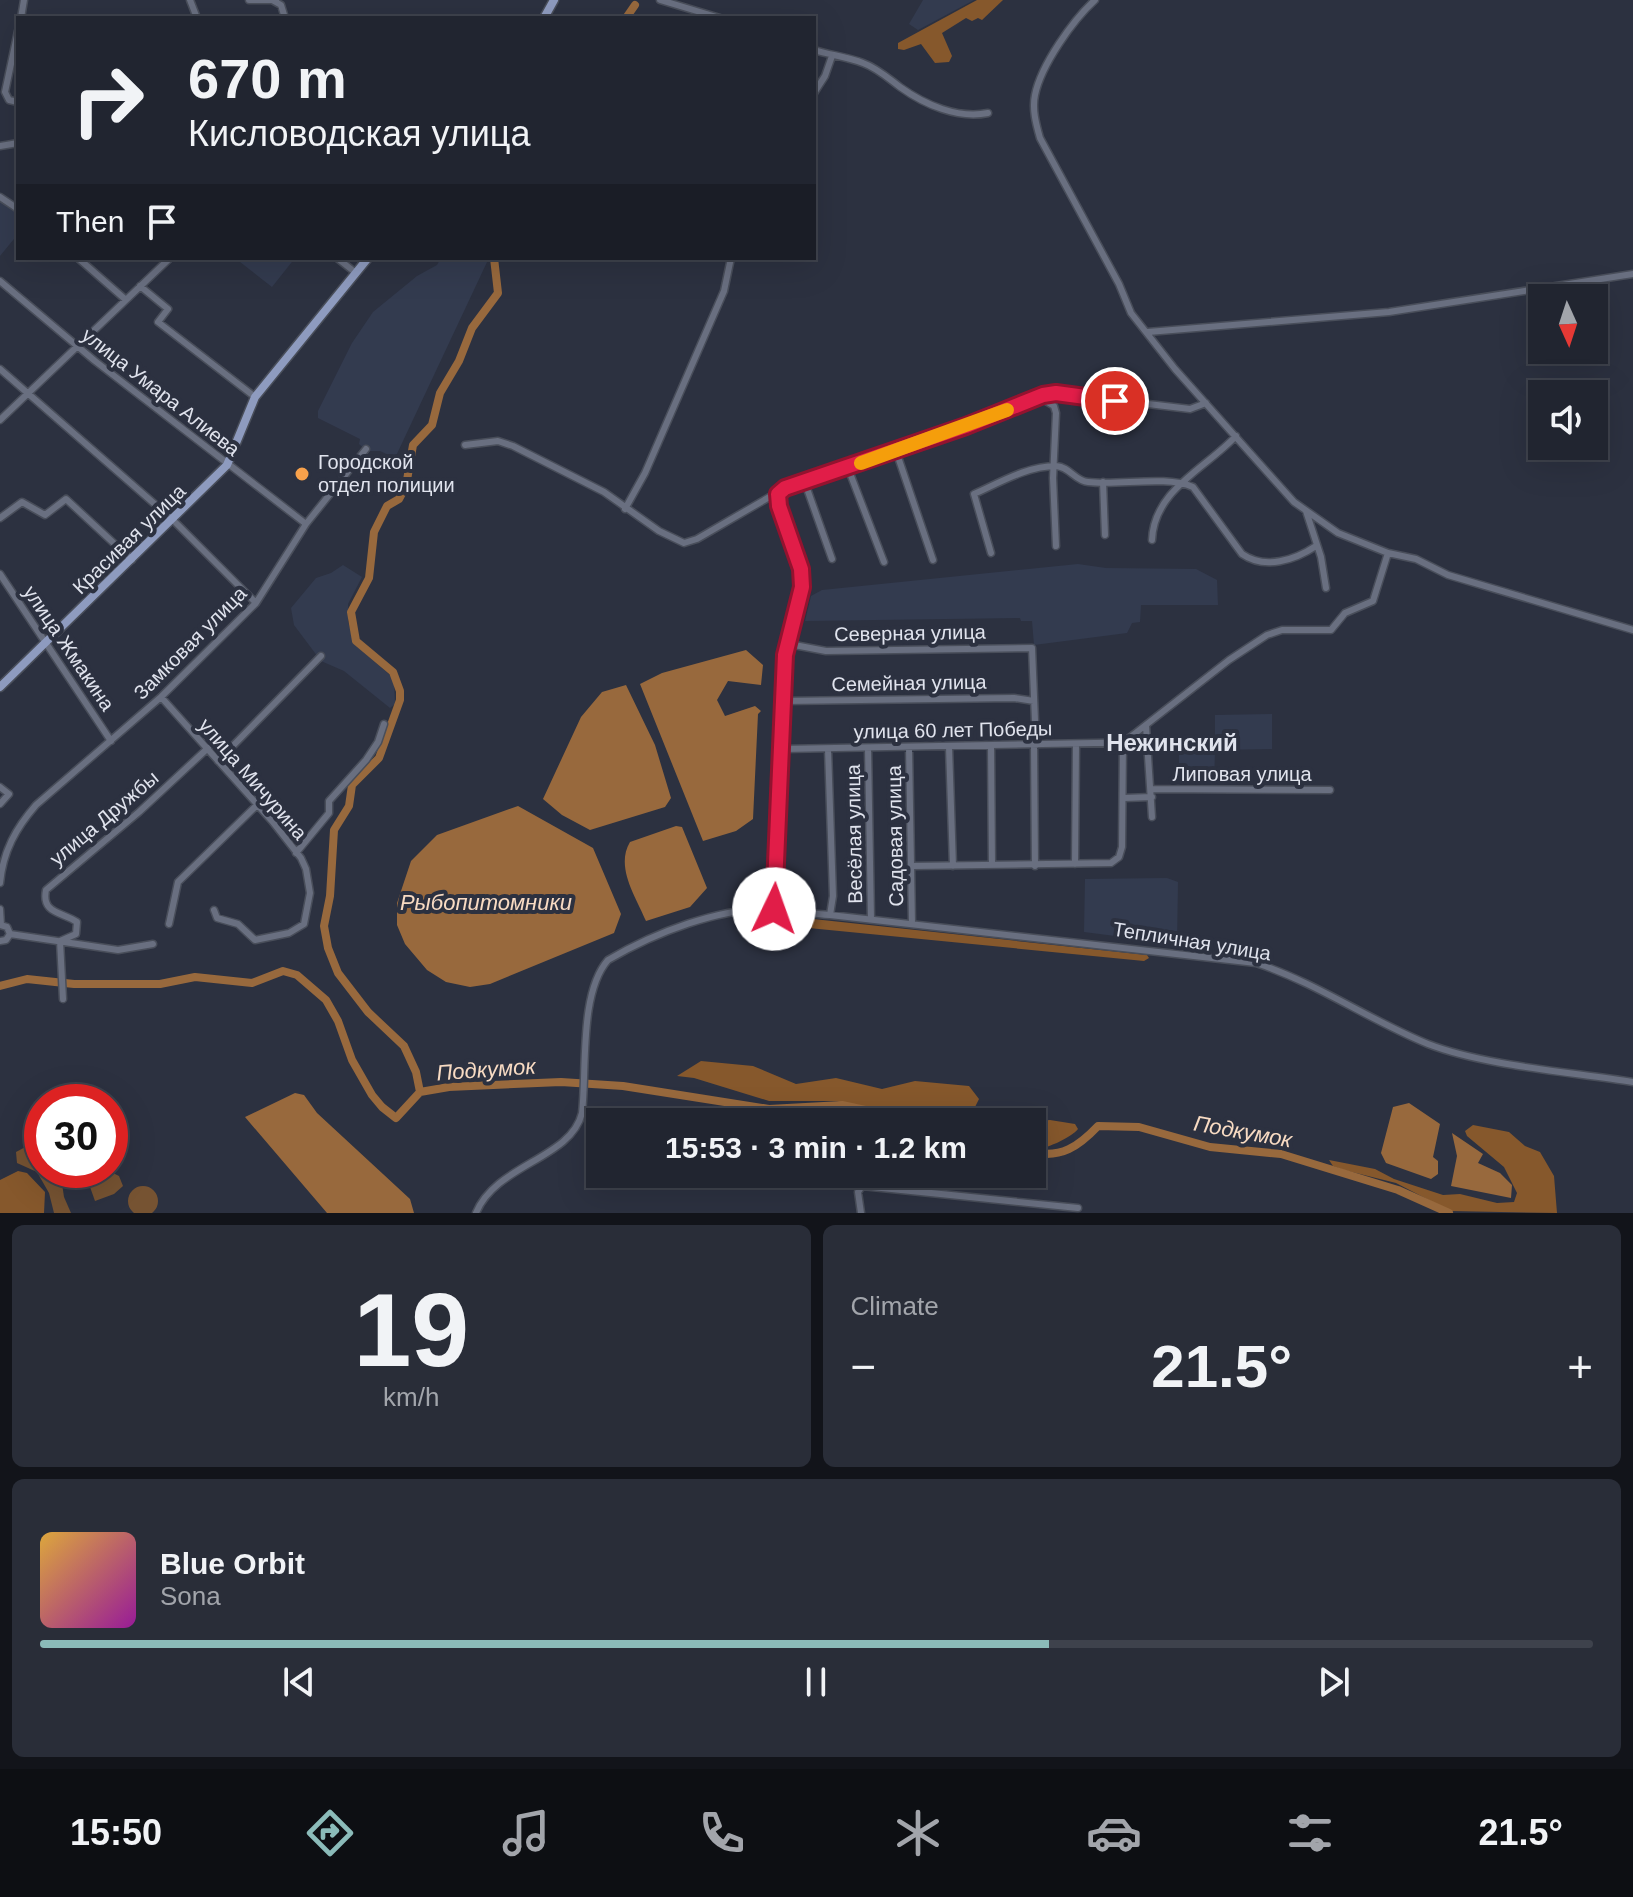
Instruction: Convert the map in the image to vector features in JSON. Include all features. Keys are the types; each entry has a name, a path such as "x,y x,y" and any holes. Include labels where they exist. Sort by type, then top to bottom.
{"main road":[{"name":"Красивая улица","path":"0,687 227,465 255,397 366,260"}],"street":[{"path":"249,0 274,1"},
{"path":"660,0 713,16"},
{"path":"1095,0 1069,30 1035,91 1035,116 1040,138 1119,284 1131,313 1163,355 1306,511 1338,533 1388,553 1416,559 1448,575 1633,630"},
{"path":"16,40 5,92 9,100 16,102"},
{"path":"816,51 860,61 902,89 949,112 974,116 988,113"},
{"path":"816,90 832,56"},
{"path":"80,260 126,300"},
{"path":"0,420 168,260"},
{"path":"340,260 356,273"},
{"path":"625,509 645,473 724,291 731,260"},
{"path":"1148,332 1389,312 1633,274"},
{"name":"улица Умара Алиева","path":"0,281 77,346 306,524"},
{"path":"140,286 168,309 158,322 255,397"},
{"path":"0,369 173,520 256,603"},
{"path":"465,445 504,442 604,492 625,509 684,543 697,539 785,488 896,451 1039,397 1056,393 1190,409 1206,403"},
{"path":"1039,397 1054,406 1056,413 1056,546"},
{"path":"1152,540 1156,516 1180,484 1236,436"},
{"name":"Замковая улица","path":"0,883 12,834 20,823 36,805 161,697 256,603 306,524 366,449"},
{"path":"896,451 933,560"},
{"path":"991,553 974,494 1013,476 1054,466 1069,470 1080,480 1180,484 1198,492 1209,511 1250,560 1260,562 1294,558 1316,546"},
{"path":"848,468 884,562"},
{"path":"1103,482 1105,535"},
{"path":"805,483 832,559"},
{"path":"774,909 783,701 789,644 802,587 801,569 779,506 778,494"},
{"path":"0,518 22,502 45,515 66,499 132,560"},
{"path":"1306,511 1326,588"},
{"path":"913,866 1111,863 1119,857 1122,847 1124,742 1229,660 1267,635 1282,630 1331,630 1345,613 1373,601 1388,553"},
{"name":"улица Жмакина","path":"0,574 111,741"},
{"name":"Северная улица","path":"789,644 826,651 1032,648 1034,701"},
{"path":"218,761 321,656"},
{"name":"улица Мичурина","path":"161,697 208,748 306,869 310,893 304,924 298,930 255,940 243,927 217,918 214,910"},
{"name":"Семейная улица","path":"783,701 1014,698 1034,701"},
{"path":"1034,701 1035,866"},
{"path":"296,853 329,813 329,801 373,751 384,724"},
{"path":"1146,726 1152,817"},
{"name":"улица 60 лет Победы","path":"783,749 1147,742"},
{"path":"1075,864 1076,744"},
{"path":"991,746 992,865"},
{"name":"Садовая улица","path":"909,747 912,924"},
{"path":"949,747 953,866"},
{"name":"улица Дружбы","path":"60,941 76,934 77,922 52,911 45,901 46,890 139,812 208,748"},
{"name":"Весёлая улица","path":"868,748 871,919"},
{"path":"828,749 833,896 830,915"},
{"path":"0,787 9,794 0,804"},
{"name":"Липовая улица","path":"1124,798 1152,793 1330,790"},
{"path":"169,924 178,882 256,806"},
{"path":"0,909 0,925 7,927 10,934"},
{"name":"Тепличная улица","path":"476,1213 486,1194 504,1178 575,1130 581,1119 592,993 600,970 608,960 701,921 774,909 1256,963 1295,976 1439,1047 1511,1063 1633,1082"},
{"path":"10,934 118,950 153,944"},
{"path":"0,941 10,934"},
{"path":"60,941 63,999"},
{"path":"861,1213 858,1192 862,1186 1078,1208"}],"shaded area":[{"path":"923,0 974,0 918,30 909,24"},
{"path":"977,0 1003,0 982,20 966,18 942,33 952,56 949,62 935,63 921,44 898,49 898,43"},
{"path":"0,199 16,212 16,236 0,256"},
{"path":"238,260 293,260 272,287"},
{"path":"440,260 488,260 395,458 380,451 367,451 359,444 360,439 318,418 318,411 352,343 373,312 417,276 437,265"},
{"path":"1078,564 1106,568 1196,569 1217,580 1218,605 1141,605 1140,622 1132,623 1127,633 1034,645 1032,621 1021,621 1020,618 805,621 811,596 822,590"},
{"path":"343,565 362,577 348,604 348,621 354,644 394,682 395,704 390,708 344,671 321,661 294,625 291,608 316,578"},
{"path":"1272,714 1272,749 1215,750 1215,715"},
{"path":"1179,751 1215,751 1214,782 1179,781"},
{"path":"1167,878 1178,882 1177,944 1084,932 1085,879"},
{"path":"776,915 1147,955 1149,958 1144,961 742,923 744,917"},
{"path":"701,1061 753,1066 796,1084 836,1078 882,1089 915,1081 969,1086 979,1099 974,1108 863,1108 837,1101 769,1101 694,1078 677,1076"},
{"path":"1046,1120 1075,1124 1078,1129 1046,1147"},
{"path":"1473,1125 1509,1132 1525,1146 1540,1152 1554,1176 1557,1213 1450,1211 1396,1183 1344,1170 1333,1166 1329,1160 1375,1169 1394,1179 1443,1195 1460,1194 1497,1203 1514,1202 1517,1193 1504,1167 1467,1136 1465,1131"},
{"path":"24,1148 24,1166 17,1163 16,1152"},
{"path":"18,1171 24,1172 24,1188 41,1188 45,1192 44,1213 0,1213 0,1180"},
{"path":"137,1187 149,1187 157,1195 157,1207 151,1213 135,1213 129,1207 129,1195"},
{"path":"46,1188 63,1188 71,1213 54,1213"},
{"path":"90,1188 121,1188 114,1194 95,1201"}],"water":[{"path":"746,650 763,665 761,685 728,681 717,700 725,716 755,706 761,711 758,714 753,819 736,831 703,841 640,684 662,673"},
{"path":"626,685 655,745 671,798 665,807 590,830 562,815 543,799 581,717 602,692"},
{"name":"Рыбопитомники","path":"518,806 593,848 621,914 614,933 490,984 470,987 446,982 427,970 405,944 397,925 397,903 411,861 437,835"},
{"path":"676,826 682,827 707,888 690,907 646,921 626,872 626,852 630,842"},
{"path":"295,1093 304,1095 317,1113 410,1199 414,1213 327,1213 245,1117"},
{"path":"1409,1103 1440,1124 1433,1157 1438,1161 1438,1174 1431,1179 1386,1163 1381,1153 1393,1107"},
{"path":"1452,1133 1483,1154 1478,1163 1500,1173 1512,1185 1511,1198 1451,1186 1457,1156"}],"waterway":[{"path":"627,16 635,5"},
{"path":"420,1092 416,1072 404,1046 368,1012 338,973 328,948 324,926 330,896 334,830 349,806 352,785 379,758 400,700 393,672 356,641 351,612 369,578 374,532 387,506 399,499 406,486 413,445 432,425 440,393 459,361 472,328 498,293 494,260"},
{"name":"Подкумок","path":"0,986 27,979 74,984 160,984 195,977 252,983 283,971 297,975 326,1000 338,1021 352,1060 372,1095 396,1118 420,1092 449,1087 561,1082 623,1086 763,1108"},
{"name":"Подкумок","path":"787,1108 842,1105 856,1108"},
{"name":"Подкумок","path":"1046,1154 1069,1149 1098,1126 1139,1127 1210,1147 1281,1154 1398,1190 1449,1213"}],"slow traffic":[{"path":"861,463 1007,410"}],"place":[{"name":"Городской отдел полиции","path":"302,474"}],"district":[{"name":"Нежинский","path":"1172,743"}],"route":[{"path":"774,909 785,655 802,587 801,569 779,506 778,494 785,488 966,426 1049,393 1115,401"}]}
